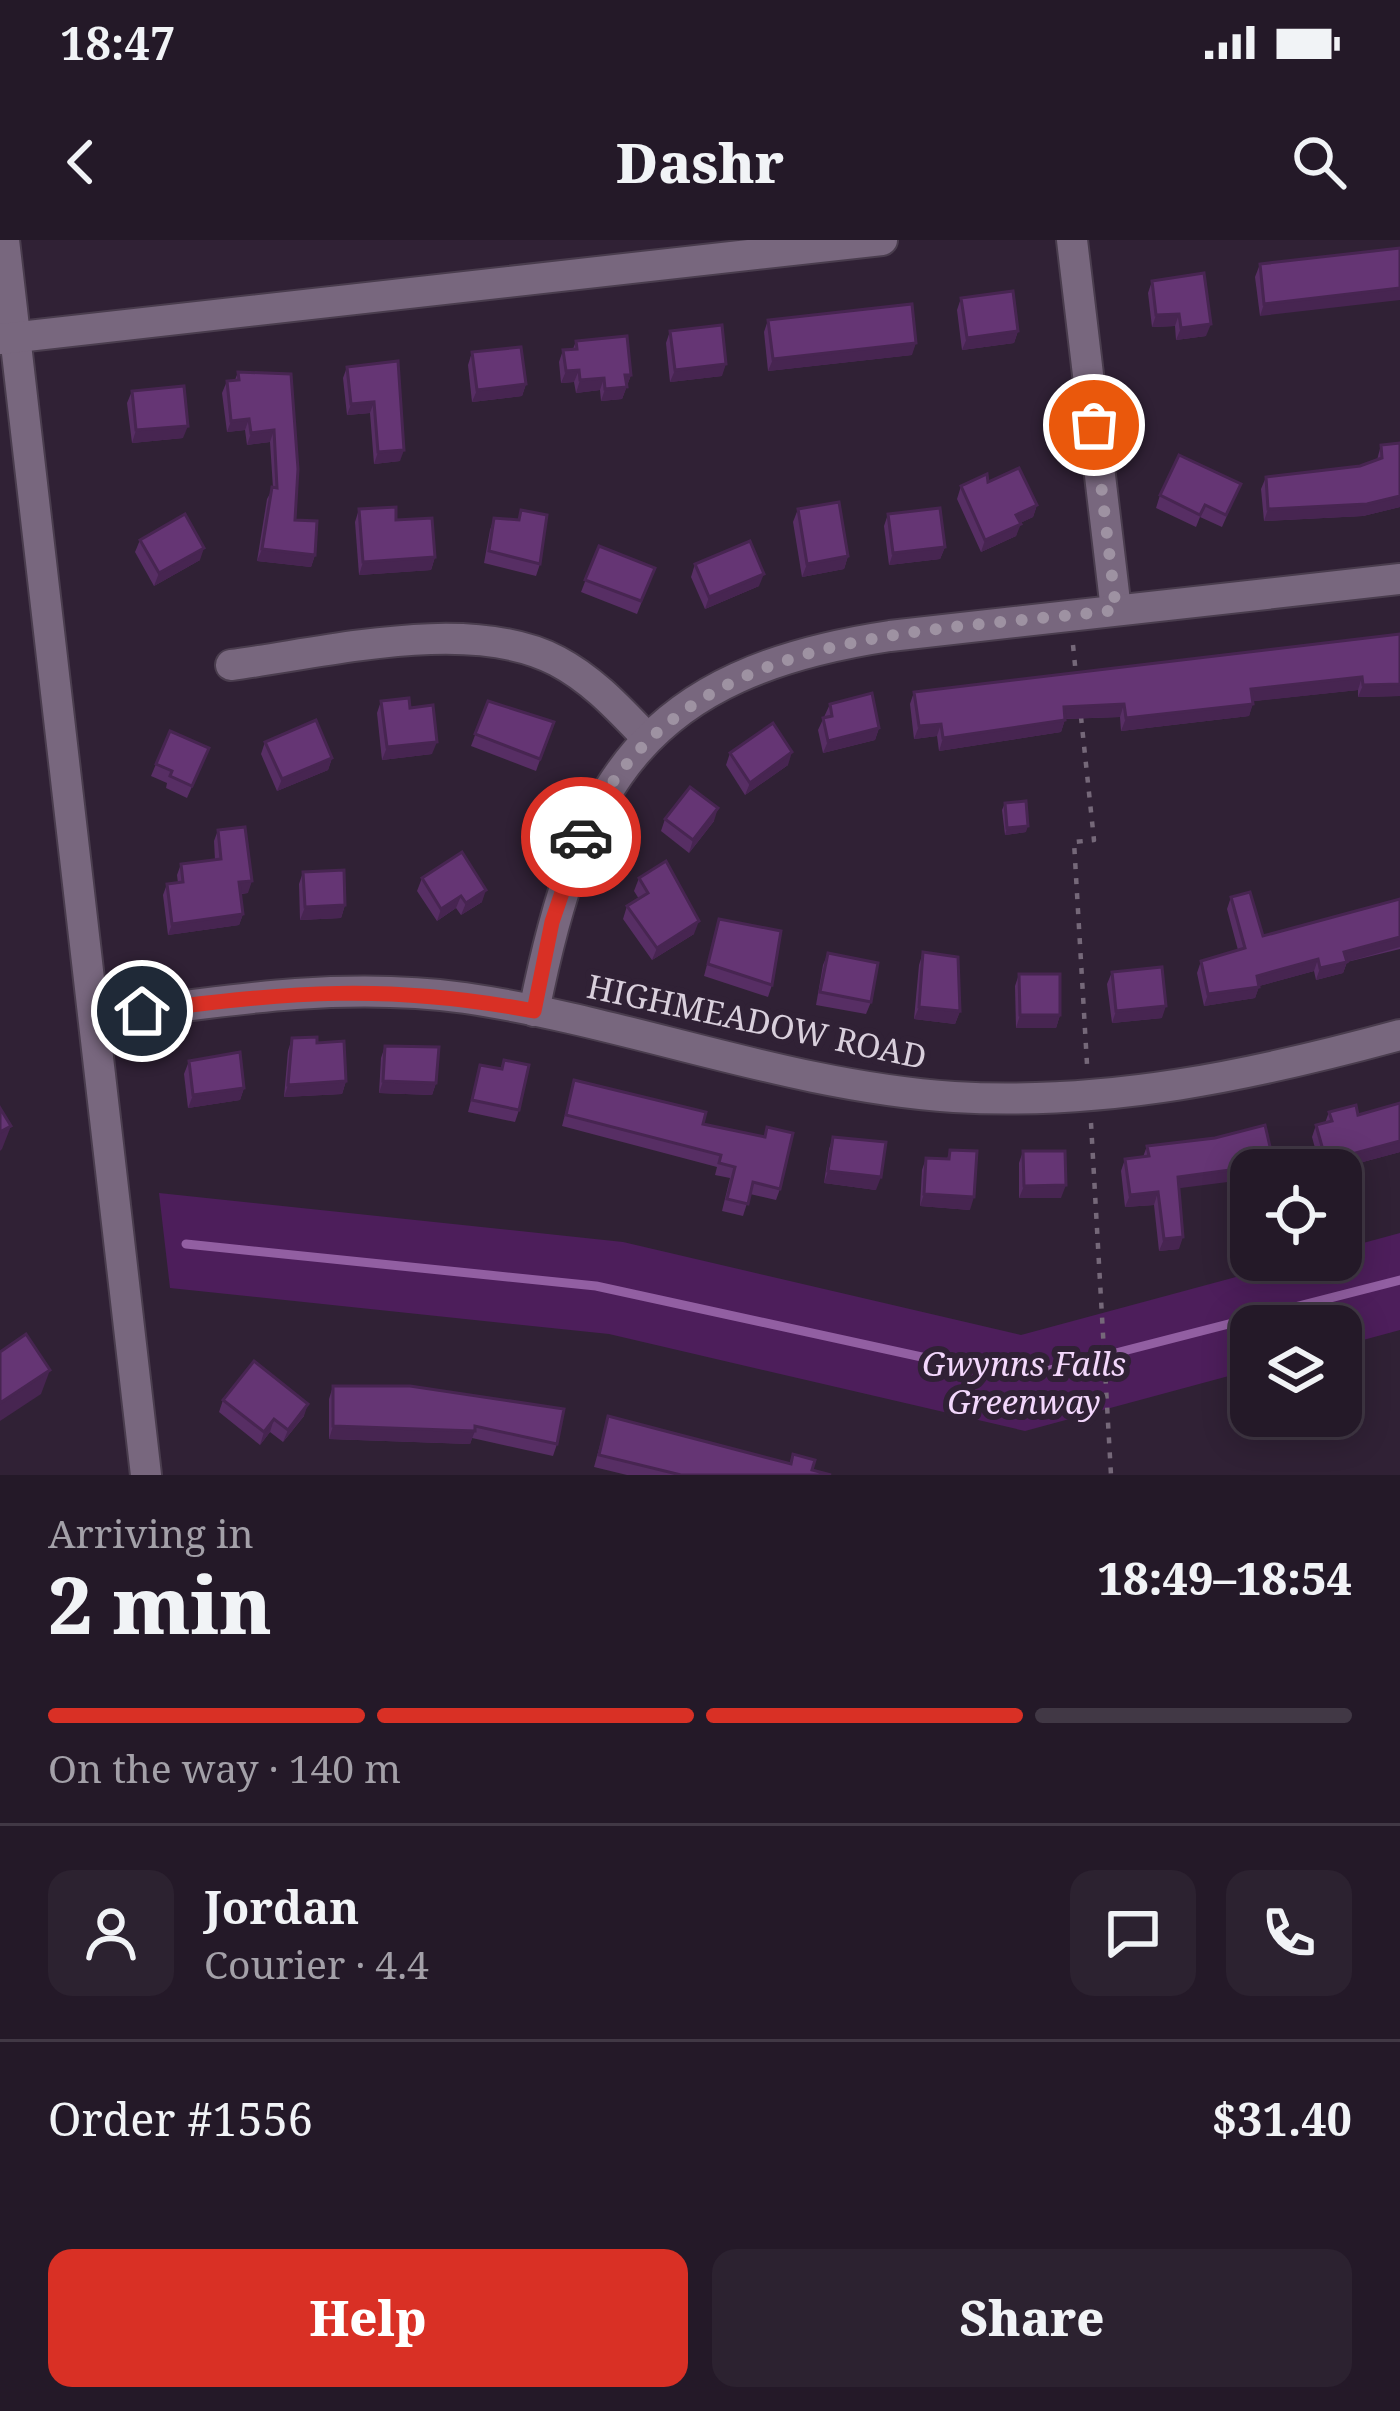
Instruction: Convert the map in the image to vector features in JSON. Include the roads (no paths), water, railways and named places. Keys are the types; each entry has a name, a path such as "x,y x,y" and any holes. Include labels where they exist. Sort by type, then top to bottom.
{"street":[{"path":"4,240 7,338 96,1018 146,1475"},
{"path":"7,338 883,240"},
{"path":"1072,240 1116,610"},
{"path":"534,1011 571,857 616,775 647,738 699,700 787,657 851,642 1400,579"},
{"path":"231,665 431,640 514,644 556,660 598,688 647,738"},
{"name":"HIGHMEADOW ROAD","path":"96,1018 345,989 467,998 877,1087 952,1096 1089,1096 1235,1078 1400,1035"}],"waterway":[{"path":"186,1244 596,1286 995,1373 1030,1375 1400,1280"}],"park label":[{"name":"Gwynns Falls Greenway","path":"1024,1382"}]}
